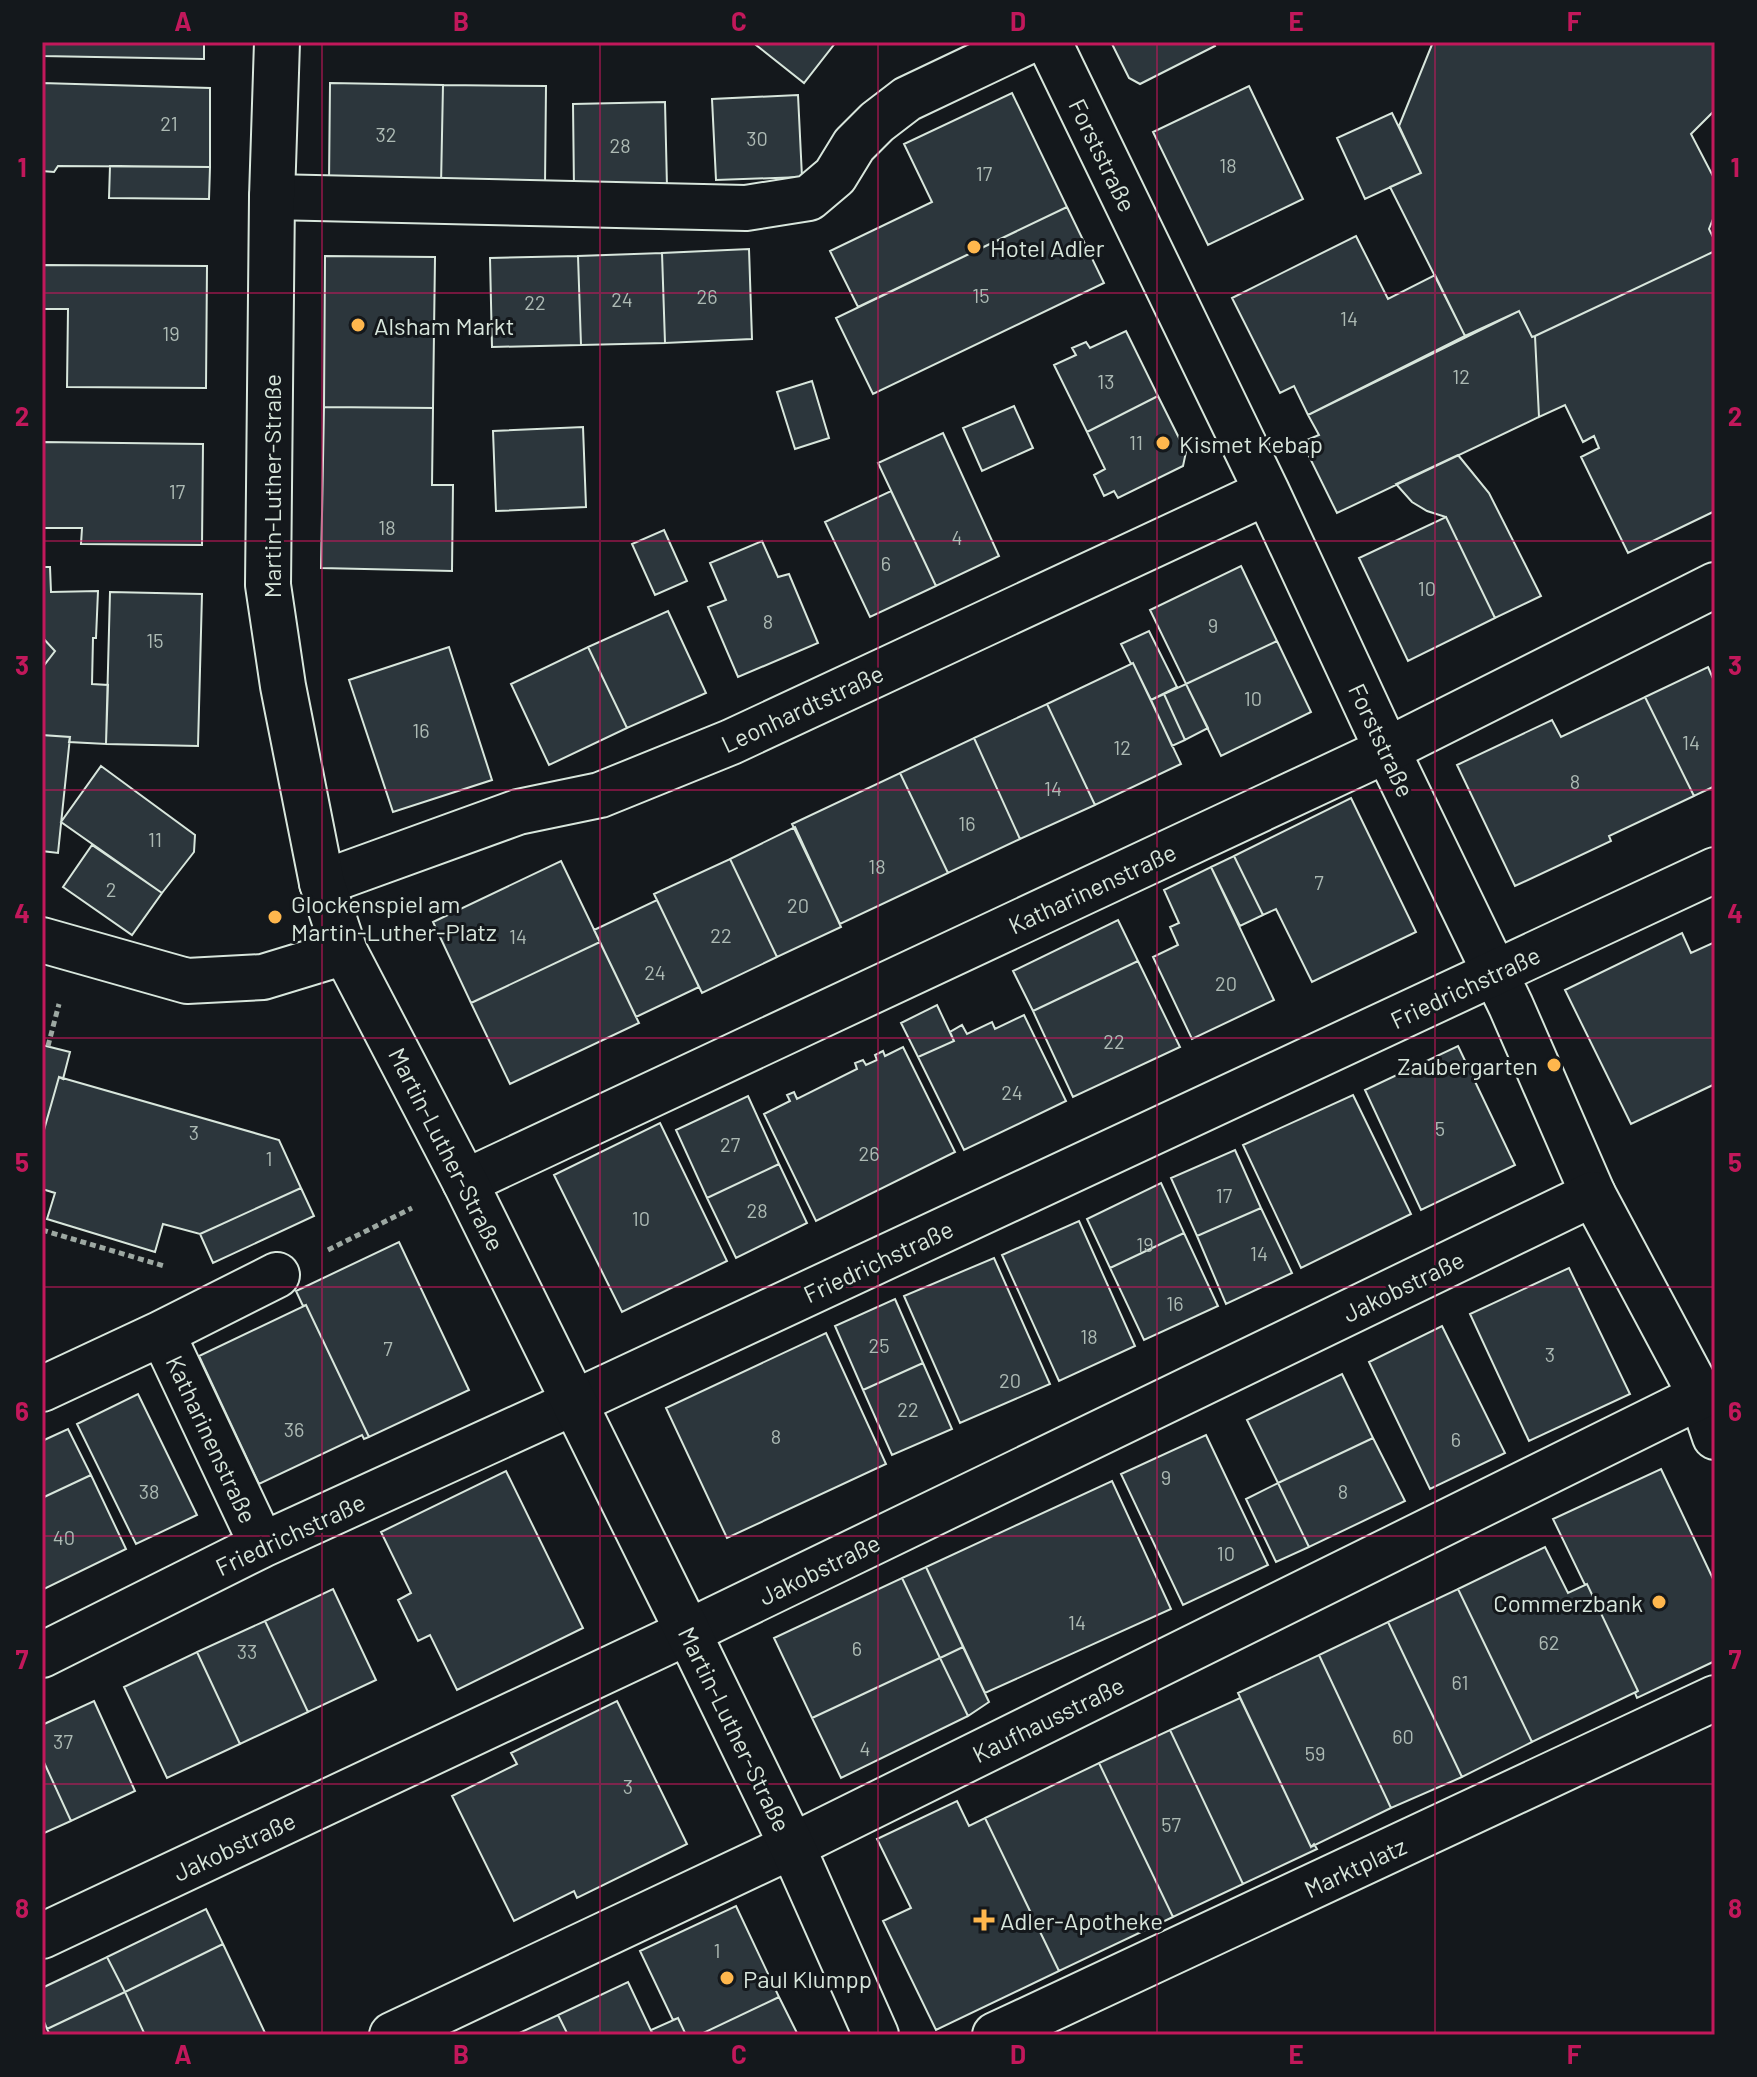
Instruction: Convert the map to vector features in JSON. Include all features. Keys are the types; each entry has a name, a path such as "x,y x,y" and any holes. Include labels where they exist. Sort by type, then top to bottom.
{"street":[{"name":"Martin-Luther-Straße","path":"277,42 272,197 268,585 283,686 322,883 345,952 465,1182 688,1632 792,1846 876,2035"},
{"path":"272,197 746,208 809,198 835,176 854,145 869,129 907,99 1027,42"},
{"name":"Forststraße","path":"1049,42 1511,1006 1593,1194 1708,1416"},
{"name":"Leonhardtstraße","path":"322,883 518,812 600,795 731,742 1267,492"},
{"name":"Katharinenstraße","path":"465,1182 1387,750 1715,585"},
{"name":"Friedrichstraße","path":"42,1655 262,1545 1715,870"},
{"path":"42,940 187,981 263,977 345,952"},
{"name":"Jakobstraße","path":"42,1936 688,1632 1593,1194"},
{"name":"Katharinenstraße","path":"42,1389 262,1283"},
{"name":"Katharinenstraße","path":"162,1333 262,1545"},
{"name":"Kaufhausstraße","path":"392,2035 1708,1416"},
{"name":"Marktplatz","path":"995,2035 1715,1698"}],"path":[{"path":"42,1230 262,1283 465,1182"}],"building":[{"path":"42,42 204,42 204,59 42,56"},
{"path":"758,42 836,42 804,83 756,45"},
{"path":"1111,42 1213,42 1215,46 1140,84 1129,78"},
{"path":"1433,42 1715,42 1715,110 1691,134 1715,180 1715,214 1709,229 1715,241 1715,251 1535,336 1532,337 1519,311 1465,336 1390,187 1421,173 1399,126"},
{"path":"42,83 210,88 210,167 58,166 54,172 42,171"},
{"path":"330,83 443,85 441,185 329,183"},
{"path":"443,85 546,86 545,186 441,185"},
{"path":"1249,86 1303,199 1208,245 1153,132"},
{"path":"1012,93 1067,207 858,307 830,251 932,202 904,144"},
{"path":"798,95 802,177 716,180 712,99"},
{"path":"665,102 667,187 574,189 573,104"},
{"path":"1392,113 1421,173 1365,199 1337,138"},
{"path":"110,166 210,167 209,199 109,198"},
{"path":"1067,207 1104,283 873,394 836,318"},
{"path":"1356,236 1388,299 1435,275 1465,336 1308,415 1294,386 1280,393 1232,298"},
{"path":"749,249 752,339 665,343 662,253"},
{"path":"1715,251 1715,511 1628,553 1581,457 1599,448 1594,436 1583,442 1565,405 1539,417 1535,336"},
{"path":"662,253 665,343 581,345 578,256"},
{"path":"325,256 435,257 433,408 324,407"},
{"path":"578,256 581,345 492,347 490,258"},
{"path":"45,265 207,266 206,388 67,387 68,309 43,309 42,269"},
{"path":"1519,311 1532,337 1535,336 1539,417 1337,513 1302,442 1319,435 1308,415"},
{"path":"1126,331 1158,396 1087,432 1054,365 1076,355 1072,348 1086,342 1090,348"},
{"path":"812,381 829,438 795,449 777,392"},
{"path":"1158,396 1186,452 1183,466 1118,498 1114,491 1104,496 1094,475 1105,469 1087,432"},
{"path":"1014,406 1033,448 982,471 963,428"},
{"path":"324,407 433,408 432,485 453,485 452,571 321,568"},
{"path":"583,427 586,507 496,511 493,431"},
{"path":"943,433 999,556 936,586 878,463"},
{"path":"42,442 203,444 202,545 81,544 82,528 42,528"},
{"path":"1458,455 1489,493 1541,596 1495,618 1446,517 1412,502 1396,484"},
{"path":"891,491 936,586 870,617 825,522"},
{"path":"1446,517 1495,618 1408,661 1359,558"},
{"path":"664,530 687,581 655,595 632,544"},
{"path":"762,541 778,577 789,574 818,643 738,677 708,607 726,600 710,563"},
{"path":"1241,566 1277,641 1186,684 1150,610"},
{"path":"42,567 50,567 51,592 98,591 92,684 108,685 106,744 69,742 70,737 42,735 42,668 55,651 42,637"},
{"path":"110,592 202,594 198,746 106,744"},
{"path":"668,611 706,693 627,728 588,647"},
{"path":"1149,631 1177,687 1151,700 1121,644"},
{"path":"42,637 55,651 42,668"},
{"path":"1277,641 1311,712 1221,756 1186,684"},
{"path":"449,647 492,780 393,812 349,680"},
{"path":"588,647 627,728 549,765 511,684"},
{"path":"1133,663 1181,764 1095,805 1047,704"},
{"path":"1708,667 1715,683 1715,786 1694,796 1645,697"},
{"path":"1186,684 1208,728 1185,740 1164,694"},
{"path":"1164,694 1185,740 1172,746 1151,700"},
{"path":"1645,697 1694,796 1609,836 1611,841 1515,886 1457,765 1552,720 1561,737"},
{"path":"1047,704 1095,805 1020,839 974,738"},
{"path":"42,735 70,737 58,853 42,851"},
{"path":"974,738 1020,839 948,873 900,773"},
{"path":"101,766 195,835 194,852 162,893 61,822"},
{"path":"900,773 948,873 840,924 792,824"},
{"path":"1351,798 1416,932 1312,982 1276,909 1263,915 1234,856"},
{"path":"795,827 841,927 777,957 730,859"},
{"path":"92,845 162,893 132,935 63,887"},
{"path":"1234,856 1263,915 1240,926 1211,867"},
{"path":"730,859 777,957 702,993 654,894"},
{"path":"561,861 600,942 471,1003 433,922"},
{"path":"1211,867 1274,1000 1192,1039 1153,957 1178,945 1170,927 1179,923 1164,890"},
{"path":"657,900 699,987 636,1017 594,930"},
{"path":"1118,920 1138,961 1033,1011 1013,971"},
{"path":"1682,933 1691,953 1715,942 1715,1084 1631,1124 1565,990"},
{"path":"600,942 639,1023 510,1084 471,1003"},
{"path":"1138,961 1180,1047 1073,1097 1033,1011"},
{"path":"937,1005 954,1041 918,1057 901,1023"},
{"path":"1024,1015 1066,1101 964,1150 918,1057 954,1041 950,1032 962,1025 967,1034 992,1022 995,1029"},
{"path":"42,1045 70,1052 63,1079 59,1077 42,1137"},
{"path":"1458,1046 1515,1165 1421,1210 1365,1090"},
{"path":"903,1047 955,1152 816,1221 764,1114 790,1101 787,1095 794,1092 797,1099 857,1069 855,1063 863,1060 866,1065 877,1060 875,1055 883,1051 885,1056"},
{"path":"59,1077 279,1140 301,1188 200,1234 163,1224 155,1252 47,1219 55,1193 42,1189 42,1137"},
{"path":"1353,1095 1411,1214 1301,1268 1243,1145"},
{"path":"748,1096 779,1164 707,1198 676,1130"},
{"path":"660,1123 727,1261 622,1312 554,1175"},
{"path":"1235,1150 1261,1208 1197,1236 1171,1178"},
{"path":"779,1164 807,1223 736,1258 707,1198"},
{"path":"1161,1183 1184,1233 1110,1268 1087,1219"},
{"path":"301,1188 314,1216 213,1263 200,1234"},
{"path":"1261,1208 1292,1273 1226,1304 1197,1236"},
{"path":"1079,1221 1135,1346 1059,1381 1002,1255"},
{"path":"1184,1233 1218,1306 1144,1340 1110,1268"},
{"path":"399,1242 469,1390 369,1437 306,1305 303,1306 296,1291"},
{"path":"994,1258 1050,1384 960,1423 904,1296"},
{"path":"1569,1268 1630,1394 1529,1441 1470,1314"},
{"path":"895,1299 923,1363 863,1390 835,1326"},
{"path":"306,1305 369,1437 364,1439 362,1435 259,1484 199,1356"},
{"path":"1442,1326 1505,1453 1430,1489 1369,1362"},
{"path":"826,1333 886,1464 727,1538 666,1408"},
{"path":"923,1363 952,1429 892,1455 863,1390"},
{"path":"1342,1374 1373,1438 1278,1483 1247,1420"},
{"path":"138,1394 197,1515 136,1544 77,1424"},
{"path":"68,1429 91,1475 42,1498 42,1441"},
{"path":"1206,1435 1268,1565 1183,1605 1121,1474"},
{"path":"1373,1438 1405,1501 1309,1547 1278,1483"},
{"path":"1661,1469 1715,1583 1715,1661 1637,1698 1635,1693 1638,1691 1553,1519"},
{"path":"506,1471 583,1628 457,1690 430,1635 418,1641 398,1600 411,1593 381,1532"},
{"path":"91,1475 126,1549 42,1590 42,1498"},
{"path":"1112,1481 1171,1609 985,1693 926,1567"},
{"path":"1278,1483 1309,1547 1276,1562 1246,1499"},
{"path":"1545,1547 1568,1593 1587,1584 1638,1691 1532,1742 1458,1589"},
{"path":"926,1567 963,1647 940,1658 902,1578"},
{"path":"902,1578 940,1658 812,1718 774,1638"},
{"path":"333,1589 376,1680 308,1712 265,1621"},
{"path":"1458,1589 1532,1742 1462,1777 1388,1622"},
{"path":"265,1621 308,1712 240,1744 197,1652"},
{"path":"1388,1622 1462,1777 1391,1808 1319,1655"},
{"path":"963,1647 989,1702 968,1716 940,1658"},
{"path":"197,1652 240,1744 167,1778 124,1687"},
{"path":"1319,1655 1391,1808 1311,1847 1238,1693"},
{"path":"940,1658 968,1716 841,1778 812,1718"},
{"path":"1240,1698 1311,1847 1314,1844 1317,1849 1243,1884 1170,1730"},
{"path":"94,1701 135,1791 71,1821 42,1758 42,1725"},
{"path":"617,1701 687,1844 577,1898 574,1891 514,1921 452,1796 517,1764 511,1753"},
{"path":"1170,1730 1243,1884 1173,1917 1099,1763"},
{"path":"42,1758 71,1821 42,1834"},
{"path":"1099,1763 1173,1917 1059,1971 985,1818"},
{"path":"957,1801 969,1826 985,1818 1059,1971 936,2030 883,1921 911,1908 877,1839"},
{"path":"736,1906 779,1997 699,2035 686,2035 678,2018 673,2020 640,1951"},
{"path":"206,1909 223,1944 125,1992 107,1957"},
{"path":"223,1944 266,2035 145,2035 125,1992"},
{"path":"107,1957 125,1992 47,2029 42,2017 42,1988"},
{"path":"628,1982 653,2035 568,2035 558,2015"},
{"path":"125,1992 145,2035 50,2035 47,2029"},
{"path":"779,1997 798,2035 699,2035"},
{"path":"558,2015 568,2035 515,2035"},
{"path":"678,2018 686,2035 653,2035 651,2030"}],"place":[{"name":"Hotel Adler","path":"974,247"},
{"name":"Alsham Markt","path":"358,325"},
{"name":"Kismet Kebap","path":"1163,443"},
{"name":"Glockenspiel am Martin-Luther-Platz","path":"275,917"},
{"name":"Zaubergarten","path":"1554,1065"},
{"name":"Commerzbank","path":"1659,1602"},
{"name":"Adler-Apotheke","path":"984,1920"},
{"name":"Paul Klumpp","path":"727,1978"}]}
